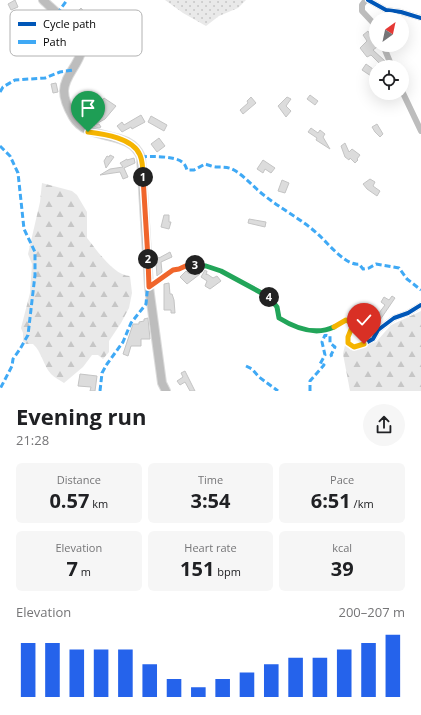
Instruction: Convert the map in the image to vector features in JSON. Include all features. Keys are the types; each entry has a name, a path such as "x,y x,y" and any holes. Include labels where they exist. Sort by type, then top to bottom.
{"main road":[{"path":"44,0 54,10"},
{"path":"79,56 68,77 64,92 65,100 73,117 79,125 88,132 123,140 132,144 141,157 149,287 162,383 166,391"}],"street":[{"path":"369,18 362,11 362,5 368,0 386,10 401,12 421,18"},
{"path":"406,100 421,130"},
{"path":"149,287 173,270 190,264 216,269 268,295 277,307 279,318 290,325 321,332 346,320 350,322 352,327 348,337 348,343 354,347 373,339 378,330 394,318 408,313 421,305"}],"green space":[{"path":"165,0 246,0 238,8 219,16 206,26 183,13"},
{"path":"42,183 72,191 77,195 87,212 87,238 100,255 112,267 124,275 130,276 132,293 129,308 109,341 109,352 103,359 98,355 92,355 83,367 64,383 51,374 36,347 33,344 26,344 23,341 23,333 21,328 30,293 32,264 28,254 40,202"},
{"path":"421,311 421,391 350,391 343,354 345,345 351,350 376,342 391,325"}],"building":[{"path":"15,0 18,7 11,10 8,4"},
{"path":"368,31 369,52 375,52 384,60 376,60 371,55 367,57 360,48 367,41 363,35"},
{"path":"366,64 369,66 369,75 362,70"},
{"path":"56,83 58,92 53,93 51,84"},
{"path":"310,95 318,101 315,105 307,99"},
{"path":"251,97 256,103 243,114 240,110 248,103 247,101"},
{"path":"287,97 291,99 286,106 291,111 286,117 278,106"},
{"path":"104,98 116,106 105,119 96,124 99,124 101,127 99,128 95,127 93,123 91,123 87,115 97,110 95,108 98,107"},
{"path":"141,115 145,122 132,129 131,127 122,132 117,126 122,122 124,125"},
{"path":"151,116 167,125 164,131 148,122"},
{"path":"377,124 383,134 380,137 372,127"},
{"path":"311,128 318,133 320,130 325,134 323,137 330,149 316,140 317,138 308,132"},
{"path":"159,138 165,146 157,152 151,144"},
{"path":"345,143 349,152 352,149 360,155 355,163 350,158 349,160 345,157 341,146"},
{"path":"110,155 114,157 106,168 104,161 107,156 109,157"},
{"path":"134,158 135,163 124,168 128,177 123,179 120,172 100,175 110,169 123,167 120,163 127,159"},
{"path":"263,160 275,168 271,173 265,169 263,173 257,169"},
{"path":"370,179 375,182 373,186 380,191 377,196 363,184"},
{"path":"282,180 289,183 285,193 278,191"},
{"path":"164,215 169,215 169,222 171,222 169,229 161,227"},
{"path":"249,219 266,222 265,227 248,223"},
{"path":"170,252 172,257 161,262 162,272 157,276 156,263 153,261 156,256 159,258"},
{"path":"196,269 200,274 187,284 180,277 186,271 189,274"},
{"path":"205,270 207,271 206,275 207,274 213,278 217,276 221,281 210,289 205,286 207,281 201,277"},
{"path":"169,283 170,294 172,294 174,300 175,313 171,313 171,310 164,310 164,284"},
{"path":"392,296 395,298 380,320 376,317 385,305 381,302 384,297 389,300"},
{"path":"148,318 150,339 141,339 141,346 131,346 128,356 123,354 133,324 139,324 139,322"},
{"path":"185,371 195,391 190,391 185,382 180,385 177,381 183,377 181,373"},
{"path":"80,374 97,376 95,391 90,391 91,387 78,386"}],"marked path":[{"path":"60,10 67,0"},
{"path":"0,92 3,87 15,80 45,78 60,72 73,70"},
{"path":"0,146 10,156 18,173 24,229 35,252 35,275 28,335 13,359 12,366 0,389"},
{"path":"141,157 179,160 183,163 187,170 194,170 205,164 214,167 226,167 232,169 261,193 309,226 344,259 354,264 359,264 363,269 369,268 376,264 399,268 407,279 421,290"},
{"path":"100,391 102,373 123,342 131,323 146,304 149,272"},
{"path":"310,391 310,381 324,365 320,364 325,355 322,342 325,335 330,336 330,343 335,347 331,355 332,357"},
{"path":"246,366 252,369 259,377 278,391"}],"cycle path":[{"path":"368,0 386,10 401,12 421,18"},
{"path":"149,287 173,270 190,264 206,266 221,271 268,295 277,307 279,318 296,327 308,331 321,331 332,328 346,320 350,322 352,327 347,337 348,343 354,347 373,339 378,330 394,318 408,313 421,305"}],"route":[{"path":"88,132 98,133 132,144 141,157 149,287 173,270 179,269 186,265 206,266 221,271 268,295 277,307 279,318 290,325 321,332 328,330 346,320 350,322 352,327 348,337 348,343 354,347 364,344"}]}
